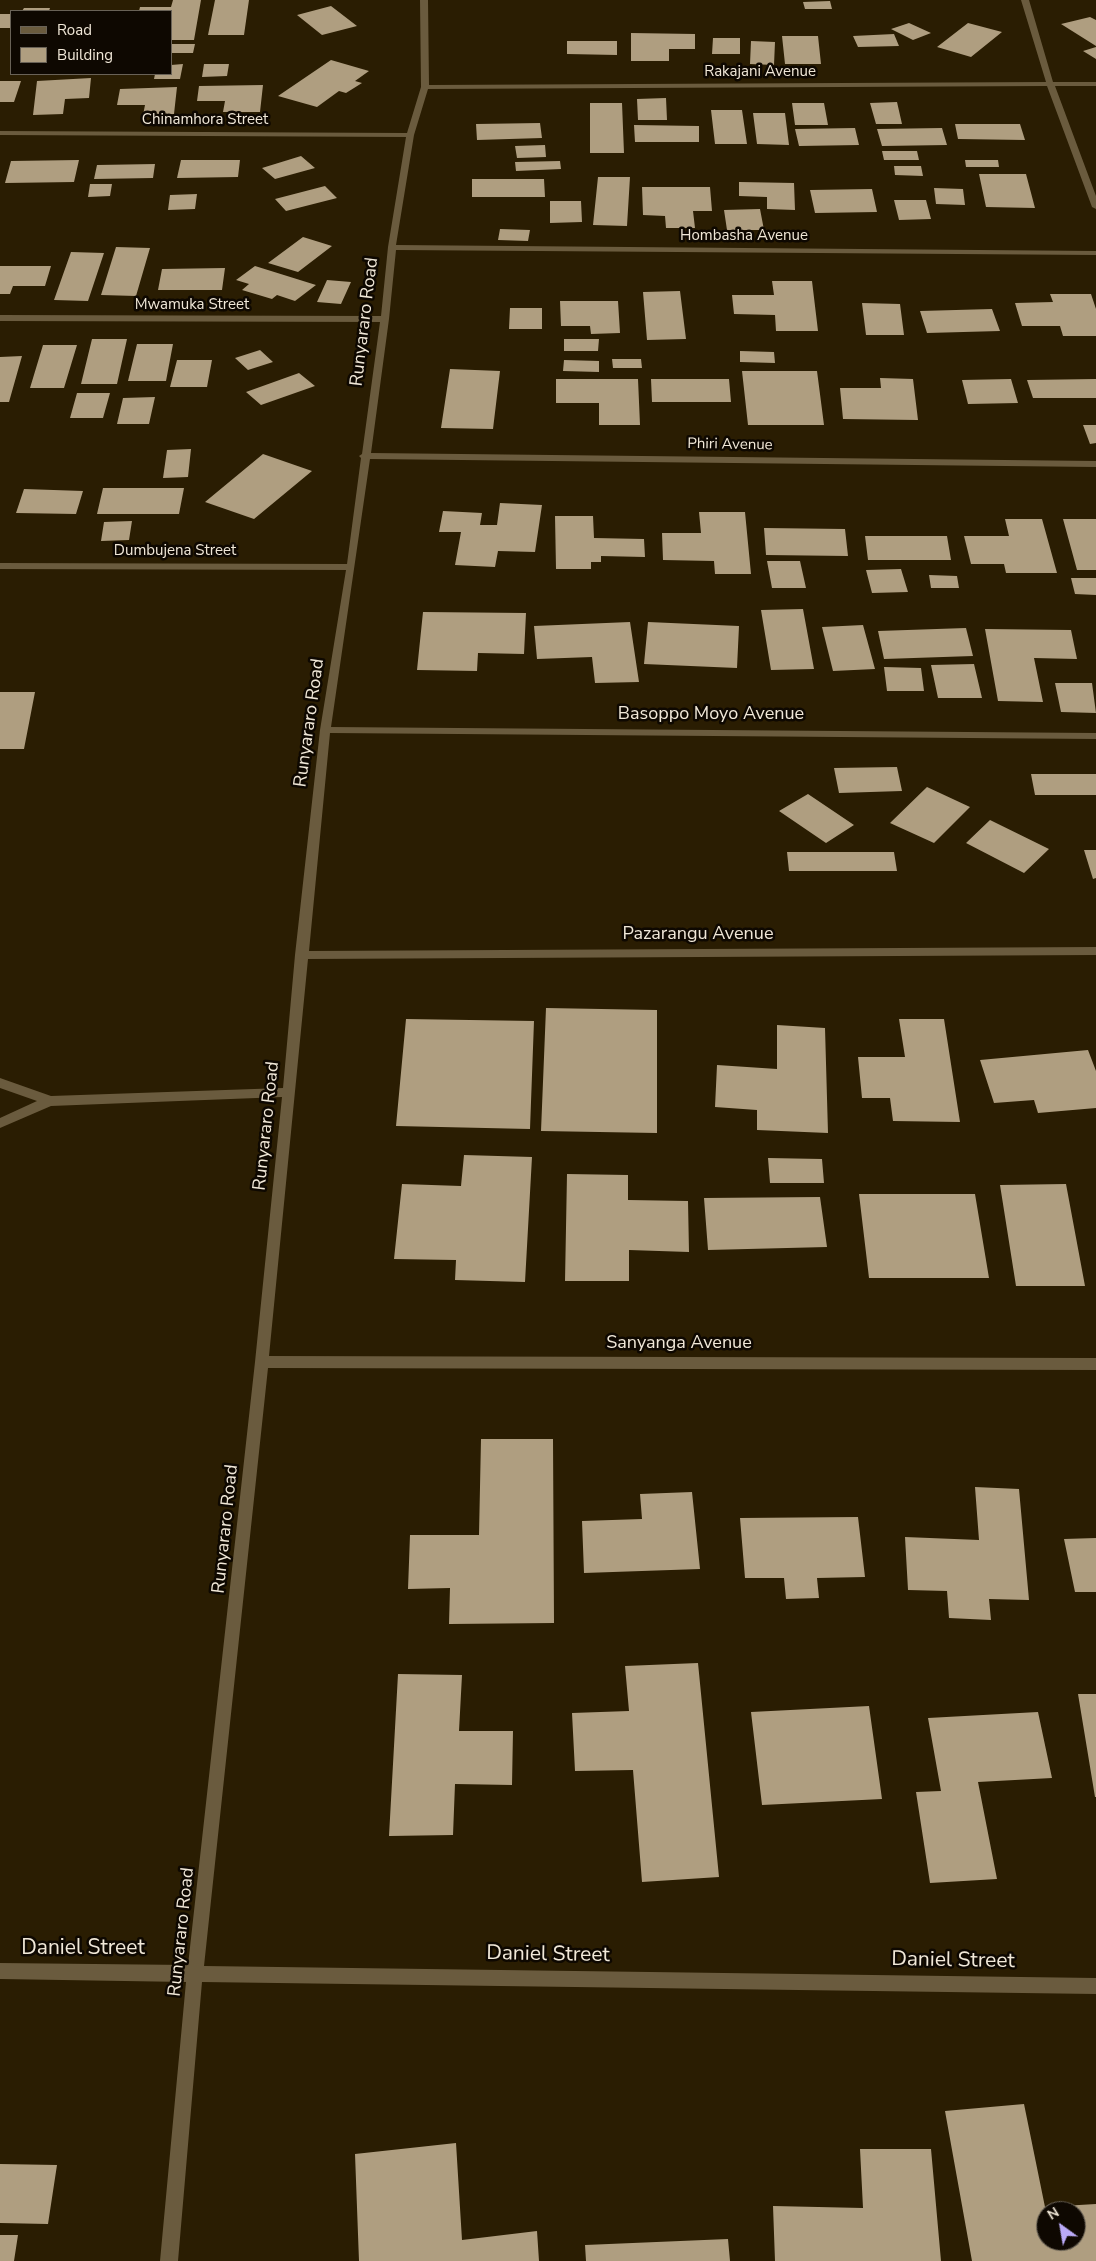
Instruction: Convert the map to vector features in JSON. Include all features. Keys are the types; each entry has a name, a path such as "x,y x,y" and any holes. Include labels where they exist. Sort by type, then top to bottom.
{"street":[{"name":"Runyararo Road","path":"169,2261 195,1973 262,1362 301,955 325,730 351,567 364,456 385,319 392,247 410,135 425,88 424,0"},
{"path":"1024,0 1050,84 1096,207"},
{"name":"Rakajani Avenue","path":"425,88 1096,84"},
{"name":"Chinamhora Street","path":"0,133 410,135"},
{"name":"Hombasha Avenue","path":"392,247 1096,253"},
{"name":"Mwamuka Street","path":"0,318 385,319"},
{"name":"Phiri Avenue","path":"364,456 1096,464"},
{"name":"Dumbujena Street","path":"0,566 351,567"},
{"name":"Basoppo Moyo Avenue","path":"325,730 1096,736"},
{"name":"Pazarangu Avenue","path":"301,955 1096,951"},
{"path":"0,1083 50,1101"},
{"path":"0,1123 50,1101 288,1092"},
{"name":"Sanyanga Avenue","path":"262,1362 1096,1364"},
{"name":"Daniel Street","path":"0,1971 1096,1986"}],"building":[{"path":"173,0 201,0 194,40 172,40 172,10 139,10 140,7 171,7"},
{"path":"215,0 249,0 244,35 208,35"},
{"path":"830,1 832,9 805,9 803,2"},
{"path":"331,6 357,26 322,35 297,15"},
{"path":"24,8 50,8 49,10 23,10"},
{"path":"0,14 10,14 10,28 0,28"},
{"path":"1090,17 1096,20 1096,46 1061,24"},
{"path":"909,23 931,33 913,40 891,29"},
{"path":"968,23 1002,32 971,57 937,47"},
{"path":"631,33 695,34 695,49 669,49 669,61 631,61"},
{"path":"894,34 899,46 858,47 853,36"},
{"path":"782,36 818,36 821,64 785,64"},
{"path":"713,38 740,38 740,54 712,54"},
{"path":"567,41 617,41 617,55 567,54"},
{"path":"751,41 775,42 774,65 750,64"},
{"path":"172,44 195,44 193,53 172,53"},
{"path":"1096,47 1096,59 1083,51"},
{"path":"331,60 369,71 355,81 362,83 346,93 339,91 317,107 278,96"},
{"path":"183,64 180,79 154,79 155,75 172,75 172,65"},
{"path":"204,64 229,64 227,76 202,77"},
{"path":"91,78 89,98 65,99 63,114 33,115 37,81"},
{"path":"0,81 21,81 14,102 0,102"},
{"path":"263,85 260,112 223,112 225,101 197,101 199,86"},
{"path":"177,87 174,114 143,115 145,105 117,105 120,89"},
{"path":"666,98 667,120 638,120 637,99"},
{"path":"897,102 902,124 876,124 870,103"},
{"path":"590,103 622,103 624,153 590,153"},
{"path":"792,103 824,103 828,125 795,125"},
{"path":"711,110 742,110 747,144 715,144"},
{"path":"753,113 785,113 789,145 757,144"},
{"path":"540,123 542,138 477,140 476,124"},
{"path":"955,124 1020,124 1025,140 958,139"},
{"path":"634,125 699,126 699,142 635,142"},
{"path":"855,128 859,145 799,146 795,129"},
{"path":"942,128 947,145 882,146 877,129"},
{"path":"545,145 546,157 517,158 515,146"},
{"path":"882,151 917,151 919,160 884,160"},
{"path":"301,156 315,168 275,179 262,168"},
{"path":"79,160 74,182 5,183 11,161"},
{"path":"181,160 240,160 238,177 177,178"},
{"path":"965,160 998,160 999,167 966,167"},
{"path":"560,161 561,169 516,171 515,162"},
{"path":"155,164 153,178 94,179 97,165"},
{"path":"894,166 921,166 923,176 895,175"},
{"path":"979,174 1026,174 1035,208 986,207"},
{"path":"598,177 630,177 627,226 593,225"},
{"path":"472,179 544,179 545,197 472,197"},
{"path":"739,182 794,183 795,210 767,209 767,197 739,196"},
{"path":"90,184 112,184 110,196 88,197"},
{"path":"325,186 337,198 286,211 275,199"},
{"path":"642,187 710,187 712,211 693,211 695,228 666,228 665,216 643,215"},
{"path":"934,188 963,189 965,205 936,204"},
{"path":"872,189 877,212 815,213 810,190"},
{"path":"197,194 195,209 168,210 170,195"},
{"path":"894,200 926,200 931,219 899,220"},
{"path":"550,201 581,201 582,222 550,223"},
{"path":"760,209 764,230 727,230 724,210"},
{"path":"500,229 530,230 528,241 498,240"},
{"path":"303,237 332,246 298,272 268,263"},
{"path":"116,247 150,248 136,296 101,295"},
{"path":"71,252 104,253 88,301 54,300"},
{"path":"0,266 51,266 45,286 13,286 10,294 0,294"},
{"path":"255,266 316,285 295,301 277,295 272,299 242,290 249,284 236,280"},
{"path":"225,268 222,290 158,290 162,269"},
{"path":"327,280 351,282 341,304 317,302"},
{"path":"772,281 812,281 818,331 776,331 775,315 734,314 732,295 774,295"},
{"path":"680,291 686,339 647,340 643,292"},
{"path":"1050,294 1091,294 1096,309 1096,336 1063,336 1060,326 1022,326 1015,303 1053,302"},
{"path":"560,301 618,301 620,333 591,334 590,326 561,326"},
{"path":"862,303 900,304 904,335 866,335"},
{"path":"510,308 542,308 542,329 509,329"},
{"path":"992,309 1000,331 927,333 920,311"},
{"path":"92,339 127,339 117,384 81,384"},
{"path":"564,339 599,339 598,351 564,351"},
{"path":"137,344 173,344 166,381 128,381"},
{"path":"43,345 77,345 64,388 30,388"},
{"path":"260,350 273,362 248,370 235,358"},
{"path":"740,351 774,352 775,363 740,362"},
{"path":"22,356 9,402 0,402 0,357"},
{"path":"612,359 641,359 642,368 613,368"},
{"path":"177,360 212,360 207,387 170,387"},
{"path":"564,360 599,361 599,372 563,371"},
{"path":"450,369 500,371 493,429 441,428"},
{"path":"742,371 817,371 824,425 748,425"},
{"path":"299,373 315,386 261,405 246,392"},
{"path":"880,378 913,379 918,420 843,419 840,388 881,388"},
{"path":"556,379 638,379 640,425 599,425 599,403 556,403"},
{"path":"651,379 729,379 731,402 652,402"},
{"path":"1011,379 1018,403 968,404 962,380"},
{"path":"1096,379 1096,398 1033,398 1027,380"},
{"path":"77,393 110,393 103,418 70,418"},
{"path":"155,397 149,424 117,424 123,398"},
{"path":"1083,425 1096,425 1096,443 1090,444"},
{"path":"191,449 188,477 163,478 167,450"},
{"path":"263,454 312,471 254,519 205,502"},
{"path":"103,488 184,488 179,514 97,514"},
{"path":"24,489 83,491 76,514 16,513"},
{"path":"500,503 542,505 535,552 498,551 495,567 455,565 461,532 439,532 443,511 482,513 480,525 497,525"},
{"path":"699,512 745,512 751,574 715,574 714,561 663,560 662,533 701,533"},
{"path":"555,516 593,516 594,538 644,539 645,557 601,556 601,562 591,562 591,569 556,569"},
{"path":"1005,519 1042,519 1057,573 1006,573 1004,564 971,564 964,536 1009,536"},
{"path":"1063,519 1096,519 1096,570 1077,570"},
{"path":"132,521 129,540 101,541 104,522"},
{"path":"764,528 845,529 848,556 766,555"},
{"path":"865,536 947,536 951,560 868,560"},
{"path":"767,561 800,561 806,588 772,588"},
{"path":"901,569 908,592 872,593 866,570"},
{"path":"929,575 957,576 959,588 931,588"},
{"path":"1071,578 1096,578 1096,595 1075,594"},
{"path":"803,609 814,669 771,670 761,610"},
{"path":"423,612 526,613 524,654 478,653 477,671 417,670"},
{"path":"630,622 639,682 595,683 592,657 537,659 534,626"},
{"path":"648,622 739,626 737,668 644,664"},
{"path":"863,625 875,669 833,671 822,627"},
{"path":"966,628 973,656 884,659 878,631"},
{"path":"985,629 1071,630 1077,659 1034,658 1043,702 998,701"},
{"path":"974,664 982,698 938,698 931,665"},
{"path":"884,667 921,668 924,691 887,691"},
{"path":"1055,683 1092,683 1096,713 1061,712"},
{"path":"0,692 35,692 24,749 0,749"},
{"path":"897,767 902,791 839,793 834,768"},
{"path":"1031,774 1096,774 1096,795 1035,795"},
{"path":"927,787 970,807 934,843 890,823"},
{"path":"808,794 854,825 826,843 779,811"},
{"path":"990,820 1049,849 1024,873 966,843"},
{"path":"1084,850 1096,850 1096,878 1093,879"},
{"path":"787,852 894,852 897,871 789,871"},
{"path":"546,1008 657,1010 657,1133 541,1131"},
{"path":"406,1019 534,1021 530,1129 396,1126"},
{"path":"899,1019 944,1019 960,1122 893,1121 890,1098 862,1098 858,1057 905,1057"},
{"path":"777,1025 825,1028 828,1133 757,1130 757,1110 715,1107 717,1065 777,1069"},
{"path":"1088,1050 1096,1071 1096,1108 1038,1113 1034,1100 994,1103 980,1060"},
{"path":"464,1155 532,1157 525,1282 455,1280 456,1260 394,1259 402,1184 461,1186"},
{"path":"768,1158 822,1159 824,1183 770,1183"},
{"path":"567,1174 628,1175 628,1200 688,1201 689,1252 629,1250 629,1281 565,1281"},
{"path":"1066,1184 1085,1286 1016,1286 1000,1185"},
{"path":"859,1194 975,1194 989,1278 869,1278"},
{"path":"820,1197 827,1247 708,1250 704,1198"},
{"path":"481,1439 553,1439 554,1623 449,1624 450,1588 408,1589 410,1535 479,1535"},
{"path":"975,1487 1019,1489 1029,1600 989,1599 991,1620 949,1618 947,1591 908,1590 905,1537 979,1540"},
{"path":"692,1492 700,1569 584,1573 582,1521 642,1519 640,1494"},
{"path":"858,1517 865,1577 817,1578 819,1598 786,1599 784,1578 745,1578 740,1518"},
{"path":"1096,1538 1096,1592 1075,1592 1064,1539"},
{"path":"698,1663 719,1877 642,1882 633,1770 575,1771 572,1713 629,1711 625,1666"},
{"path":"398,1674 462,1675 459,1731 513,1731 512,1785 455,1784 453,1835 389,1836"},
{"path":"1078,1694 1096,1694 1096,1797 1095,1797"},
{"path":"869,1706 882,1799 762,1805 751,1712"},
{"path":"1038,1712 1052,1778 978,1782 997,1879 930,1883 916,1792 941,1791 928,1718"},
{"path":"1024,2104 1044,2201 1036,2201 1036,2251 1086,2251 1086,2205 1096,2204 1096,2261 972,2261 945,2111"},
{"path":"456,2143 462,2240 537,2231 539,2261 359,2261 355,2154"},
{"path":"860,2149 931,2149 941,2261 775,2261 773,2206 863,2208"},
{"path":"0,2164 57,2165 48,2224 0,2223"},
{"path":"0,2235 18,2235 14,2261 0,2261"},
{"path":"728,2239 730,2261 586,2261 585,2245"}]}
